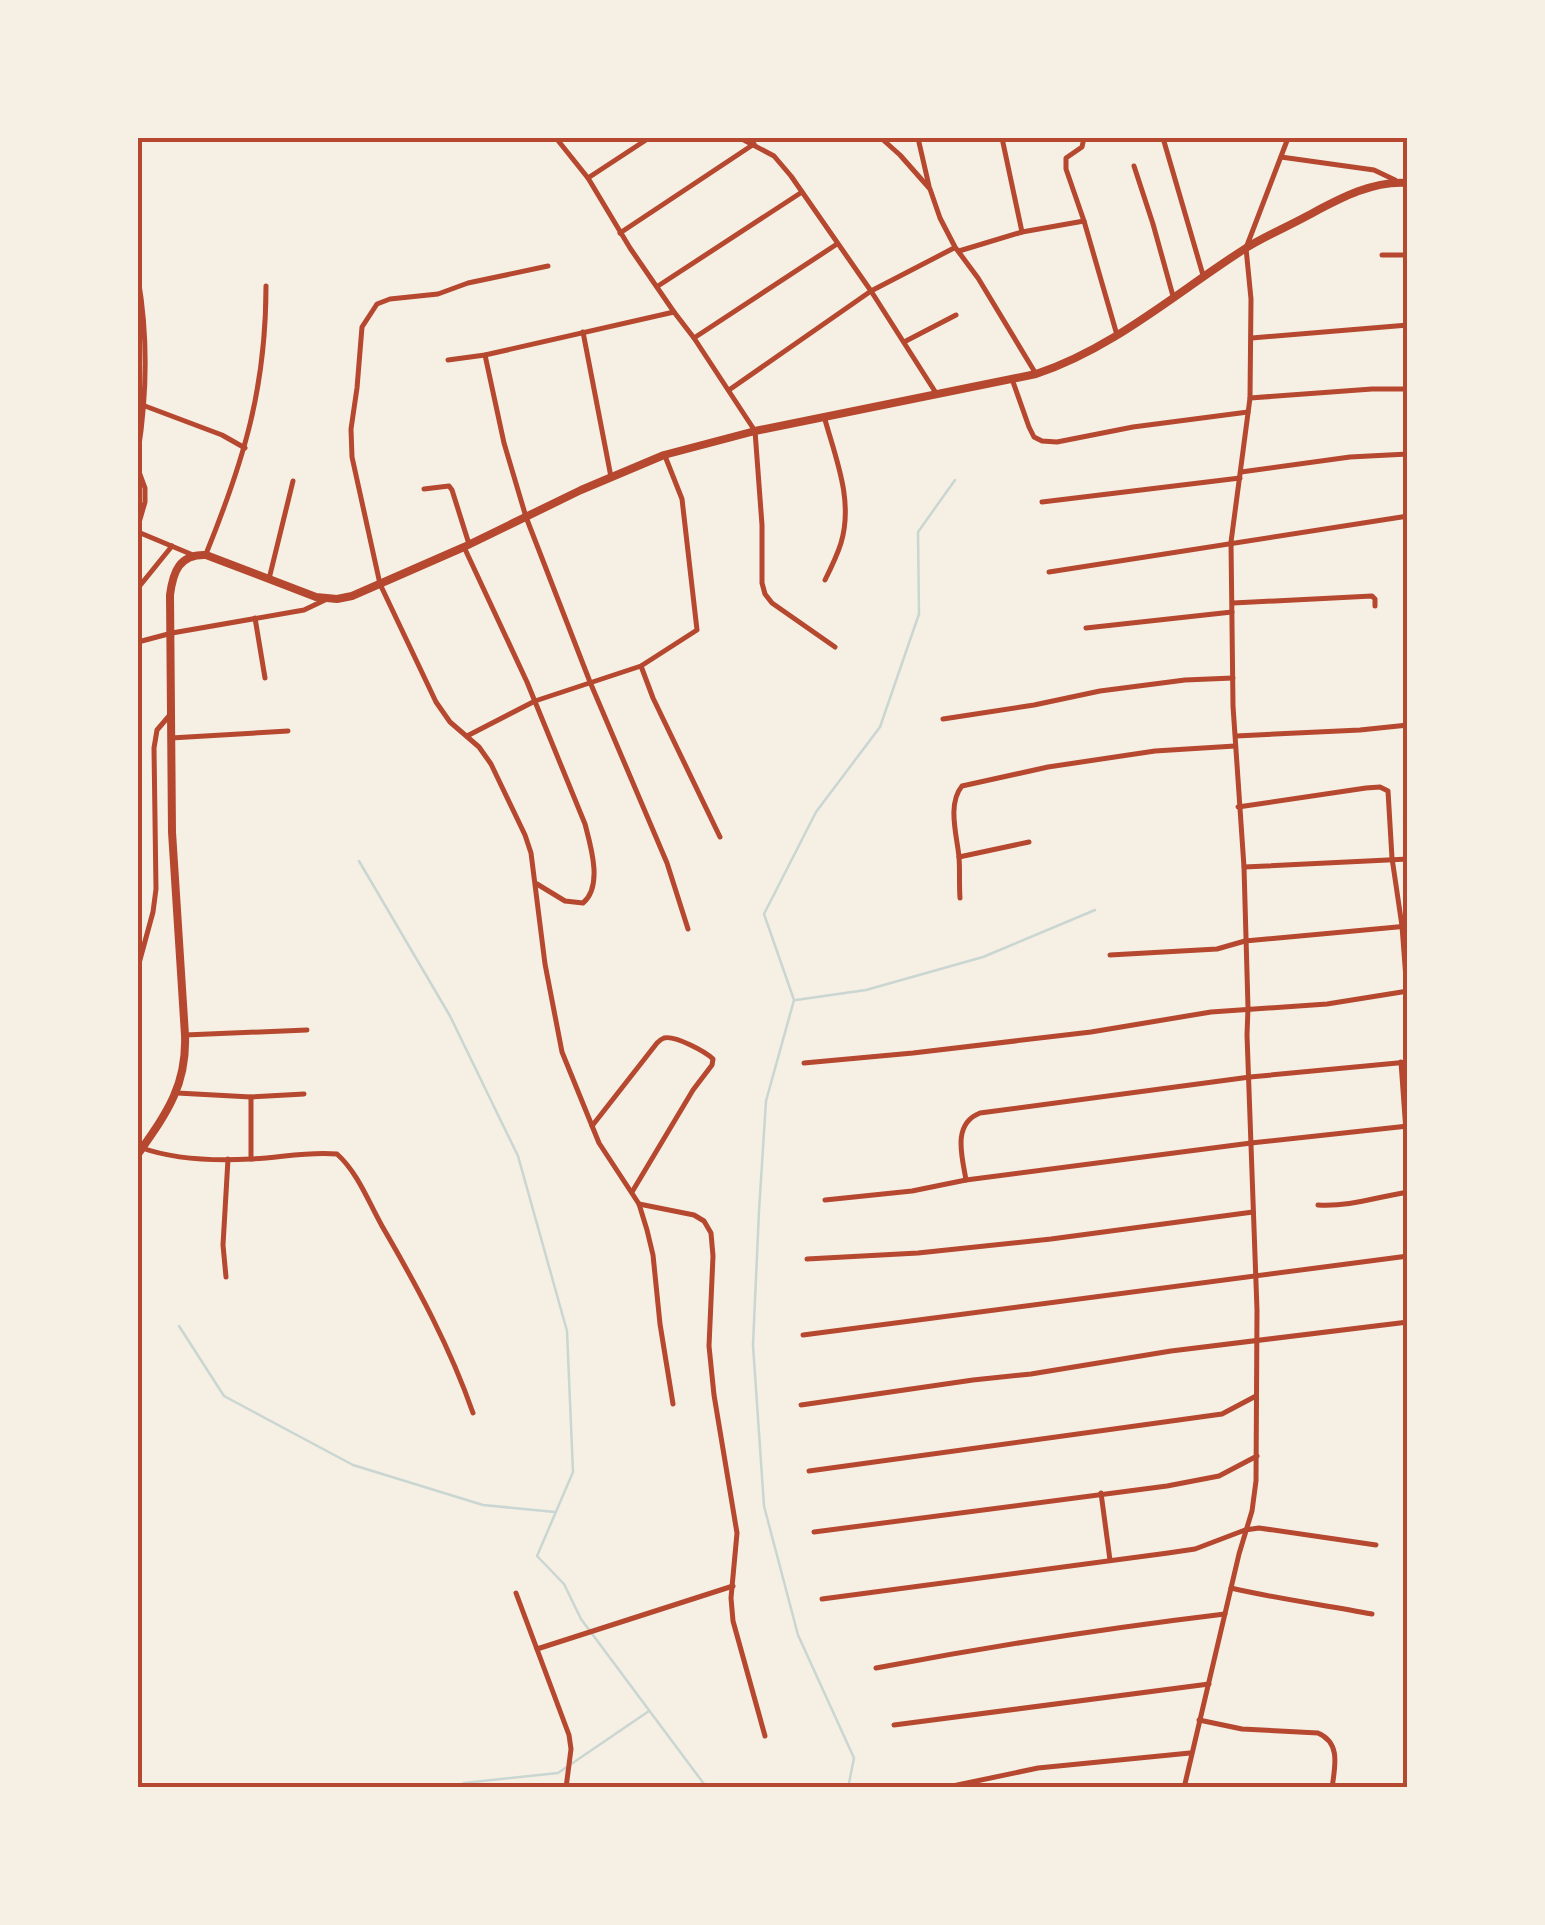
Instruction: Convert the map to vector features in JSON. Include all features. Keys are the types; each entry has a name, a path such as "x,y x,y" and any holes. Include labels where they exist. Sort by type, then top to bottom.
{"street":[{"path":"556,138 588,178 620,232 755,431 765,594 835,647"},
{"path":"588,178 649,138"},
{"path":"740,138 774,156 802,192 872,290 936,393"},
{"path":"881,138 930,188"},
{"path":"918,138 940,218 1036,374"},
{"path":"1002,138 1022,232"},
{"path":"1084,138 1082,148 1066,158 1064,164 1118,335"},
{"path":"1163,138 1204,278"},
{"path":"1184,1788 1252,1511 1257,1456 1250,1077 1244,868 1235,746 1231,542 1250,398 1252,299 1246,248 1288,138"},
{"path":"620,232 754,144"},
{"path":"1281,156 1374,170 1403,183"},
{"path":"1134,166 1174,299"},
{"path":"472,1413 434,1318 337,1154 228,1159 140,1151 177,1093 185,1063 172,832 170,595 178,564 193,555 206,554 316,597 352,596 664,455 755,431 1036,374 1082,356 1246,248 1338,200 1370,188 1403,183"},
{"path":"657,287 802,192"},
{"path":"729,390 872,290 957,249 1084,221"},
{"path":"694,338 837,244"},
{"path":"1382,255 1408,255"},
{"path":"548,266 468,283 438,294 377,304 362,327 351,429 352,457 380,584 436,702 450,722 479,747 525,835 562,1052 599,1143 639,1204 653,1255 673,1404"},
{"path":"138,278 144,315 141,348 145,406 138,452"},
{"path":"206,554 238,474 255,409 266,327 266,286"},
{"path":"448,360 674,312"},
{"path":"904,342 956,315"},
{"path":"1252,338 1408,324"},
{"path":"583,332 611,476"},
{"path":"485,354 504,442 526,517 590,682 668,863 688,928"},
{"path":"1012,379 1029,427 1042,441 1057,442 1133,427 1248,412"},
{"path":"1250,398 1408,388"},
{"path":"145,406 222,435 245,448"},
{"path":"824,416 842,476 846,507 842,540 826,580"},
{"path":"1042,502 1350,457 1408,454"},
{"path":"468,736 535,701 641,666 697,630 682,499 664,455"},
{"path":"138,469 145,502 138,529 193,555"},
{"path":"269,579 293,481"},
{"path":"424,489 449,486 452,490 467,545 585,824 594,870 590,897 583,903 565,901 534,882"},
{"path":"1048,572 1408,516"},
{"path":"138,588 172,546"},
{"path":"1232,604 1372,596 1375,606"},
{"path":"138,642 304,610 328,599"},
{"path":"1086,628 1232,612"},
{"path":"255,618 265,678"},
{"path":"641,666 720,838"},
{"path":"943,720 1100,690 1233,678"},
{"path":"138,967 154,912 156,889 152,762 158,730 171,714"},
{"path":"1235,736 1408,725"},
{"path":"171,738 288,730"},
{"path":"960,898 954,818 957,791 962,786 1048,767 1155,751 1235,746"},
{"path":"804,1064 1407,992 1404,926 1392,858 1388,790 1366,788 1238,807"},
{"path":"959,857 1029,842"},
{"path":"1244,868 1408,859"},
{"path":"1110,955 1217,949 1245,941 1404,926"},
{"path":"186,1034 307,1030"},
{"path":"592,1126 663,1038 709,1053 713,1059 632,1192"},
{"path":"966,1180 962,1132 970,1117 980,1113 1250,1077 1404,1062 1408,1160"},
{"path":"177,1093 251,1097 304,1094"},
{"path":"251,1097 251,1159"},
{"path":"825,1200 1406,1126"},
{"path":"226,1277 223,1246 228,1159"},
{"path":"1318,1205 1349,1206 1408,1192"},
{"path":"639,1204 694,1215 711,1232 709,1346 737,1533 733,1621 765,1736"},
{"path":"807,1259 918,1254 1051,1240 1253,1212"},
{"path":"803,1334 1408,1256"},
{"path":"801,1406 1170,1351 1408,1322"},
{"path":"809,1470 1222,1414 1256,1396"},
{"path":"814,1532 1167,1486 1219,1476 1257,1456"},
{"path":"1101,1494 1110,1560"},
{"path":"822,1599 1195,1548 1259,1528 1376,1545"},
{"path":"537,1648 733,1586"},
{"path":"1232,1588 1372,1614"},
{"path":"516,1594 569,1735 566,1788"},
{"path":"876,1668 1122,1626 1225,1614"},
{"path":"894,1726 1209,1684"},
{"path":"1199,1720 1242,1729 1318,1733 1328,1738 1335,1759 1332,1788"},
{"path":"946,1787 1038,1768 1190,1754"}],"waterway":[{"path":"848,1788 854,1758 798,1635 764,1506 753,1345 759,1211 766,1101 794,1000 764,914 816,812 880,727 919,614 918,532 955,480"},
{"path":"359,861 450,1016 518,1156 567,1331 573,1472 537,1556 564,1584 581,1619 707,1788"},
{"path":"796,1000 866,990 983,957 1095,910"},
{"path":"179,1326 224,1396 353,1465 483,1505 555,1512"},
{"path":"456,1788 464,1783 558,1773 649,1711"}]}
